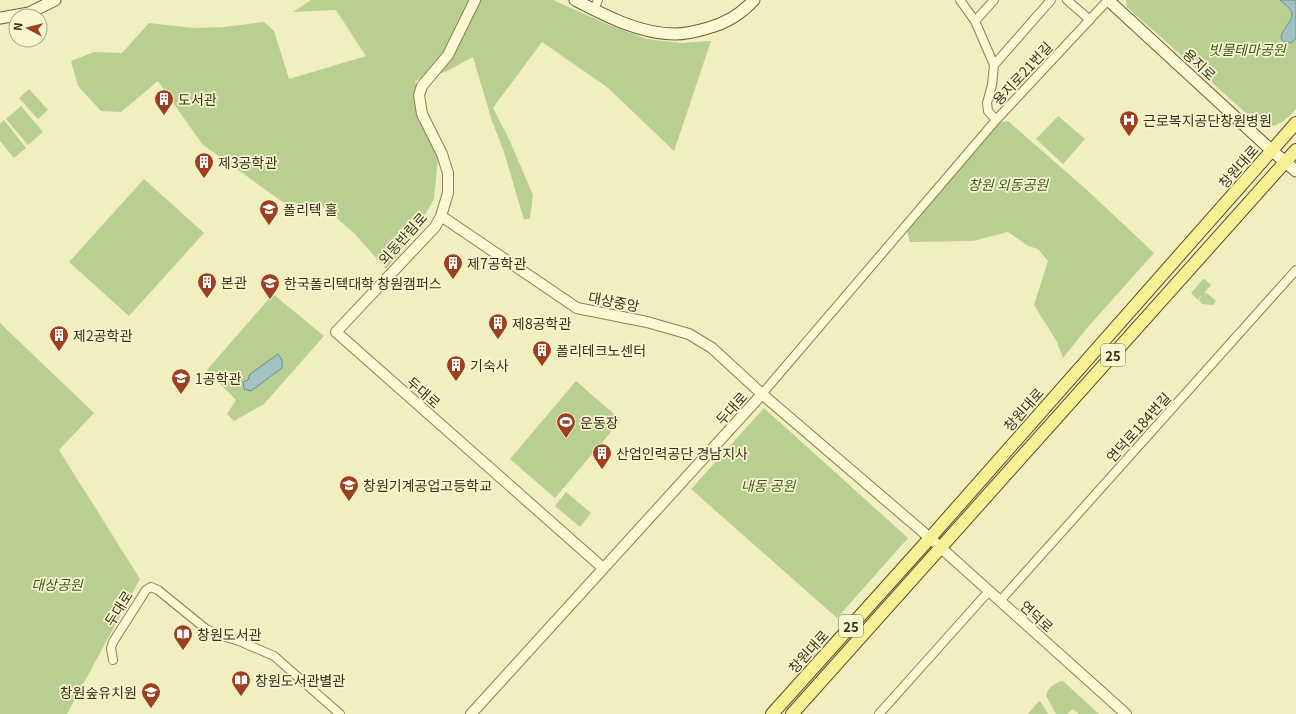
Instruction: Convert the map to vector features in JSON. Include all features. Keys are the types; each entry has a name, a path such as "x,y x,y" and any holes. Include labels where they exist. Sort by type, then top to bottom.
{"main road":[{"path":"0,18 29,13 55,0"},
{"path":"575,0 596,5 616,20 639,28 658,33 677,34 722,24 737,16 754,0"},
{"name":"용지로","path":"1112,1 1296,171"},
{"name":"창원대로","path":"772,714 930,538 1296,123"},
{"name":"25","path":"792,714 1296,150"}],"street":[{"name":"외동반림로","path":"336,332 435,227 441,216 448,193 448,173 442,154 422,114 419,95 422,86 448,55 475,0"},
{"name":"용지로21번길","path":"960,0 975,21 994,65 992,85 987,103 988,111 996,120 1090,20 1112,1"},
{"path":"975,21 994,0"},
{"name":"용지로21번길","path":"994,65 1051,0"},
{"path":"1067,0 1090,20"},
{"path":"762,394 996,120"},
{"name":"대상중앙","path":"441,216 577,308 647,322 689,334 712,348 762,394"},
{"name":"연덕로184번길","path":"1000,601 1296,270"},
{"name":"두대로","path":"336,332 603,568"},
{"name":"두대로","path":"471,714 762,394 930,538"},
{"name":"연덕로","path":"930,538 1126,714"},
{"name":"두대로","path":"113,660 113,642 146,590 151,587 158,590 206,629 274,656 340,714"},
{"path":"879,714 989,591"}],"green space":[{"path":"311,0 553,0 609,25 647,39 680,43 711,41 674,151 607,87 542,42 493,108 509,139 533,195 530,218 524,220 504,152 492,121 473,57 445,72 415,81 438,159 434,199 415,232 386,269 354,233 318,202 298,213 202,144 158,81 121,112 101,111 78,86 71,61 94,52 122,53 149,23 193,28 224,27 264,22 274,31 289,79 366,56 336,10 293,12"},
{"name":"빗물테마공원","path":"1126,0 1296,0 1296,109 1282,122 1273,126 1268,126 1255,121 1127,7"},
{"path":"29,89 48,110 38,119 19,98"},
{"path":"21,106 43,132 28,145 6,119"},
{"path":"1058,116 1085,139 1063,164 1036,139"},
{"path":"4,120 26,148 14,158 0,141 0,124"},
{"name":"창원 외동공원","path":"1008,121 1088,191 1154,253 1087,328 1063,358 1056,340 1034,305 1048,261 1038,249 1028,246 1008,232 973,241 910,242 906,228 996,123"},
{"path":"144,179 204,233 129,316 69,262"},
{"path":"1203,279 1211,285 1204,293 1208,294 1216,301 1213,305 1202,304 1199,300 1202,294 1198,300 1191,293"},
{"path":"273,294 324,336 264,404 234,421 227,414 236,400 207,370"},
{"name":"대상공원","path":"0,323 94,413 59,450 140,579 67,714 0,714"},
{"name":"운동장","path":"576,381 621,420 555,498 510,459"},
{"name":"내동 공원","path":"764,408 908,538 837,618 691,489"},
{"path":"566,492 591,513 580,527 555,506"},
{"path":"1062,681 1099,714 1079,714 1073,709 1067,714 1056,714 1046,696 1052,686"},
{"path":"1039,701 1048,714 1028,714"}],"water":[{"path":"1280,0 1296,0 1296,39 1291,43 1284,42 1281,39 1283,32 1291,19 1292,13"},
{"path":"278,354 282,360 282,368 251,391 244,389 243,382 248,380 250,374"}],"place":[{"name":"도서관","path":"164,116"},
{"name":"근로복지공단창원병원","path":"1129,137"},
{"name":"제3공학관","path":"204,179"},
{"name":"폴리텍 홀","path":"269,226"},
{"name":"제7공학관","path":"453,280"},
{"name":"본관","path":"207,299"},
{"name":"한국폴리텍대학 창원캠퍼스","path":"270,300"},
{"name":"제8공학관","path":"498,340"},
{"name":"제2공학관","path":"59,352"},
{"name":"폴리테크노센터","path":"542,367"},
{"name":"기숙사","path":"456,382"},
{"name":"1공학관","path":"181,395"},
{"name":"운동장","path":"566,439"},
{"name":"산업인력공단 경남지사","path":"602,470"},
{"name":"창원기계공업고등학교","path":"349,502"},
{"name":"창원도서관","path":"183,651"},
{"name":"창원도서관별관","path":"241,697"},
{"name":"창원숲유치원","path":"151,709"}]}
